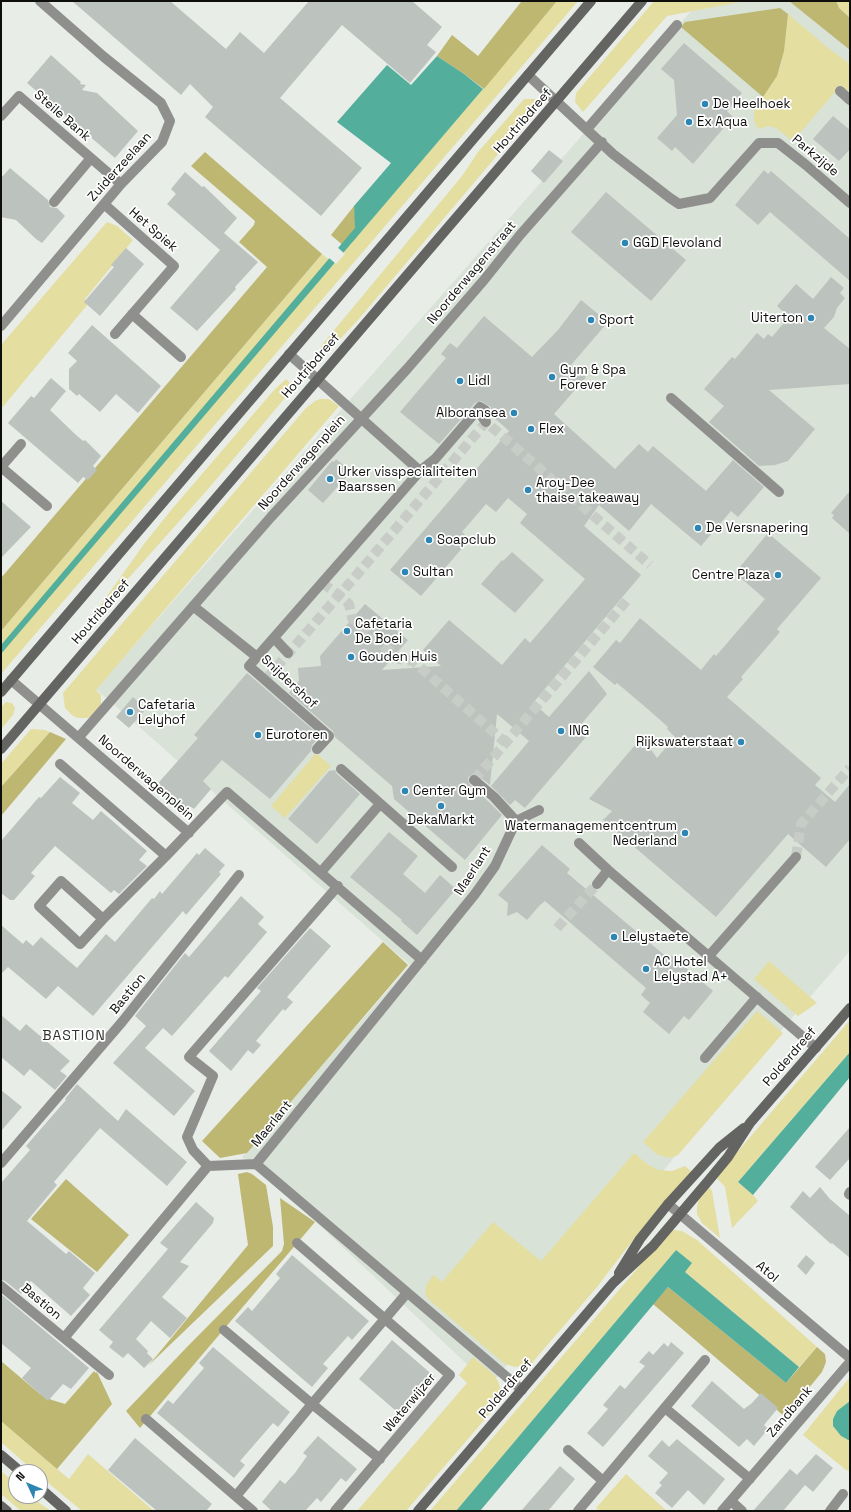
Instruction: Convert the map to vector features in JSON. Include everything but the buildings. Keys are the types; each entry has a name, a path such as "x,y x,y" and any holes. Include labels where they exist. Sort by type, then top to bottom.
{"main road":[{"name":"Houtribdreef","path":"1,692 592,1"},
{"name":"Houtribdreef","path":"1,749 642,1"},
{"name":"Polderdreef","path":"418,1511 613,1283 653,1246 728,1157 750,1123 850,1008"},
{"name":"Polderdreef","path":"613,1283 640,1239 668,1204 719,1148 750,1123"},
{"path":"1,1455 12,1464"},
{"path":"48,1495 66,1511"},
{"path":"1,1506 7,1511"}],"street":[{"name":"Zuiderzeelaan","path":"1,326 104,204 162,142 170,121 162,104 104,57 40,1"},
{"path":"587,129 676,25"},
{"path":"528,75 602,142"},
{"path":"840,91 850,100"},
{"name":"Steile Bank","path":"1,116 19,96 122,184"},
{"name":"Parkzijde","path":"602,142 637,173 679,204 710,198 759,143 778,143 806,164 850,203"},
{"name":"Noorderwagenstraat","path":"360,418 407,369 484,280 520,235 602,142"},
{"name":"Steile Bank","path":"54,202 91,158"},
{"name":"Het Spiek","path":"104,204 174,266 116,334"},
{"path":"132,314 181,357"},
{"path":"289,354 360,418"},
{"path":"671,398 779,492"},
{"path":"257,657 420,472 435,459 480,407 485,410 481,416 486,422"},
{"name":"Noorderwagenplein","path":"79,737 271,517 360,418 420,472"},
{"path":"21,444 1,467 47,506"},
{"name":"Snijdershof","path":"193,606 257,657 249,666 328,736 317,749"},
{"path":"274,638 288,653"},
{"name":"Noorderwagenplein","path":"11,680 40,703 189,833 227,792 321,872"},
{"path":"60,764 166,856"},
{"path":"340,769 452,867"},
{"path":"474,780 494,797 516,821 539,810"},
{"path":"380,804 321,872 422,960"},
{"name":"Maerlant","path":"516,821 495,866 476,894 256,1164 522,1390"},
{"path":"103,919 61,881 39,906 80,944 189,833"},
{"path":"579,843 708,957 816,1048"},
{"path":"708,957 796,857"},
{"path":"597,884 608,870"},
{"name":"Bastion","path":"1,1163 122,1022 239,875"},
{"path":"256,1164 208,1166 193,1150 187,1137 213,1076 189,1057 338,886"},
{"path":"705,1058 757,998"},
{"name":"Bastion","path":"64,1338 208,1166"},
{"name":"Atol","path":"668,1204 850,1358"},
{"name":"Waterwijzer","path":"297,1242 450,1375 335,1511"},
{"name":"Bastion","path":"1,1286 109,1375"},
{"path":"236,1496 407,1293"},
{"path":"224,1330 380,1459"},
{"path":"578,1511 705,1360"},
{"name":"Zandbank","path":"722,1511 850,1362"},
{"path":"665,1408 750,1479"},
{"path":"146,1419 253,1511"},
{"path":"568,1450 603,1481"},
{"path":"830,1511 843,1494"},
{"path":"730,1501 742,1511"}],"shaded area":[{"path":"521,1 557,1 484,89 437,56 452,35 478,56"},
{"path":"557,1 578,1 1,674 1,631 322,254 333,263"},
{"path":"654,1 746,1 667,16 583,112 575,102 576,93"},
{"path":"700,1 850,1 850,951 713,1109 490,1386 314,1220 242,1157 410,965 96,689"},
{"path":"789,1 836,1 839,8 850,18 850,50"},
{"path":"836,1 850,1 850,18 839,8"},
{"path":"780,8 788,14 784,51 777,76 763,97 681,27 685,22"},
{"path":"788,14 827,47 850,64 850,93 841,85 793,141 776,128 768,126 758,129 754,121 754,108 772,84 781,65"},
{"path":"437,56 483,89 1,654 1,645 355,228 354,206 391,163 337,122 387,65 411,85"},
{"path":"524,99 538,99 540,104 537,111 505,146 358,320 323,357 319,355 321,346 462,176 478,152"},
{"path":"205,152 322,254 1,631 1,578 267,267 239,242 254,225 255,221 191,166"},
{"path":"354,206 357,237 346,248 331,235"},
{"path":"107,222 117,226 133,240 85,299 88,304 1,409 1,345"},
{"path":"286,379 291,384 290,392 209,488 85,627 144,544 172,509 274,390"},
{"path":"320,399 329,399 339,406 96,690 101,695 101,707 98,711 88,718 78,718 73,716 65,708 63,693 306,408"},
{"path":"6,702 12,703 15,708 13,715 1,729 1,707"},
{"path":"31,729 50,732 1,787 1,764"},
{"path":"50,732 66,739 1,816 1,787"},
{"path":"316,753 331,766 285,818 271,806"},
{"path":"383,942 408,965 247,1153 220,1158 202,1141"},
{"path":"769,961 817,1003 798,1016 754,979"},
{"path":"757,1011 783,1033 678,1155 670,1158 658,1155 643,1142"},
{"path":"850,1020 850,1052 738,1182 758,1201 732,1228 725,1187 716,1177"},
{"path":"850,1052 850,1077 753,1195 738,1182"},
{"path":"634,1153 647,1164 658,1170 672,1171 685,1166 692,1172 531,1364 515,1367 505,1364 428,1299 425,1293 426,1286 433,1275 442,1282 493,1222 541,1261"},
{"path":"247,1172 266,1185 273,1227 273,1246 149,1365 248,1245 238,1174"},
{"path":"66,1179 129,1235 97,1272 31,1219"},
{"path":"709,1187 712,1191 720,1238 702,1223 697,1214 699,1199"},
{"path":"280,1198 315,1222 140,1428 126,1411 282,1251 284,1244"},
{"path":"673,1230 682,1231 697,1240 817,1347 799,1367 684,1271 676,1250 456,1511 430,1511 666,1235"},
{"path":"676,1250 692,1263 685,1272 799,1367 786,1383 668,1287 480,1511 456,1511"},
{"path":"668,1287 786,1383 817,1347 825,1354 826,1362 822,1372 785,1417 653,1304"},
{"path":"473,1357 494,1375 498,1381 501,1391 497,1405 406,1511 357,1511 467,1383 459,1375"},
{"path":"1,1361 40,1394 65,1404 94,1371 96,1373 97,1372 112,1404 57,1469 1,1421"},
{"path":"850,1377 850,1401 837,1411 833,1419 833,1426 841,1436 850,1441 850,1471 846,1470 803,1435"},
{"path":"850,1401 850,1441 841,1436 833,1426 833,1419 837,1411"},
{"path":"1,1421 69,1479 88,1454 154,1511 82,1511 48,1483 48,1464 26,1464 1,1442"},
{"path":"1,1471 8,1477 8,1500 1,1494"},
{"path":"626,1474 667,1511 600,1511 596,1508"},
{"path":"13,1504 41,1504 51,1511 21,1511"}],"pier":[{"path":"337,247 345,254 336,264 328,257"}],"tunnel":[{"path":"266,679 486,422 650,565"},
{"path":"322,583 349,604 352,618 399,659 413,661 506,743"},
{"path":"474,780 628,599"},
{"path":"796,857 801,824 850,768"},
{"path":"557,928 597,884"}],"place":[{"name":"De Heelhoek","path":"705,104"},
{"name":"Ex Aqua","path":"689,122"},
{"name":"GGD Flevoland","path":"625,243"},
{"name":"Uiterton","path":"811,318"},
{"name":"Sport","path":"591,320"},
{"name":"Gym & Spa Forever","path":"552,377"},
{"name":"Lidl","path":"460,381"},
{"name":"Alboransea","path":"514,413"},
{"name":"Flex","path":"531,429"},
{"name":"Urker visspecialiteiten Baarssen","path":"330,479"},
{"name":"Aroy-Dee thaise takeaway","path":"528,490"},
{"name":"De Versnapering","path":"698,528"},
{"name":"Soapclub","path":"429,540"},
{"name":"Sultan","path":"405,572"},
{"name":"Centre Plaza","path":"778,575"},
{"name":"Cafetaria De Boei","path":"347,631"},
{"name":"Gouden Huis","path":"351,657"},
{"name":"Cafetaria Lelyhof","path":"130,712"},
{"name":"ING","path":"561,731"},
{"name":"Eurotoren","path":"258,735"},
{"name":"Rijkswaterstaat","path":"741,742"},
{"name":"Center Gym","path":"405,791"},
{"name":"DekaMarkt","path":"441,806"},
{"name":"Watermanagementcentrum Nederland","path":"685,833"},
{"name":"Lelystaete","path":"614,937"},
{"name":"AC Hotel Lelystad A+","path":"646,969"}],"district":[{"name":"BASTION","path":"74,1036"}]}
